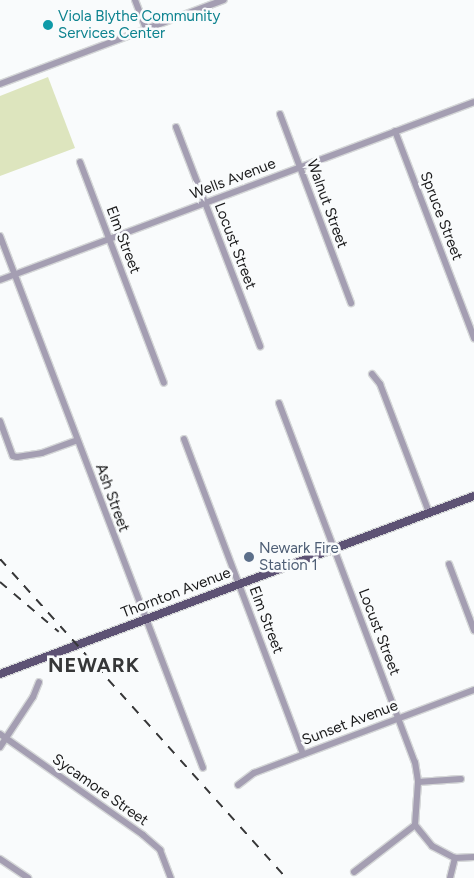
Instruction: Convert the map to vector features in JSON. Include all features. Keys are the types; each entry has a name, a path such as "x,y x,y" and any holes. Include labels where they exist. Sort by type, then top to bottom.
{"main road":[{"name":"Thornton Avenue","path":"0,674 474,496"}],"street":[{"path":"135,0 146,29"},
{"path":"0,84 224,0"},
{"name":"Wells Avenue","path":"0,280 474,102"},
{"name":"Walnut Street","path":"280,114 351,303"},
{"name":"Locust Street","path":"176,126 260,346"},
{"name":"Spruce Street","path":"395,131 474,338"},
{"name":"Elm Street","path":"80,162 164,383"},
{"name":"Ash Street","path":"0,236 202,768"},
{"path":"372,374 380,384 429,512"},
{"name":"Locust Street","path":"279,403 415,762 418,782 416,824"},
{"path":"0,421 13,456 22,458 77,440"},
{"name":"Elm Street","path":"184,439 303,754"},
{"path":"449,564 474,630"},
{"path":"0,747 3,736 33,697 38,682"},
{"name":"Sunset Avenue","path":"238,785 254,773 474,690"},
{"name":"Sycamore Street","path":"3,736 143,835 160,850 171,878"},
{"path":"418,782 461,779"},
{"path":"354,872 416,824 432,846 454,858 474,857"},
{"path":"450,878 454,858"},
{"path":"0,859 28,878"}],"green space":[{"path":"48,77 75,148 0,176 0,96"}],"railway":[{"path":"0,559 286,878"},
{"path":"0,582 59,632"}],"place":[{"name":"Viola Blythe Community Services Center","path":"48,25"},
{"name":"Newark Fire Station 1","path":"249,557"}],"district":[{"name":"NEWARK","path":"94,665"}]}
